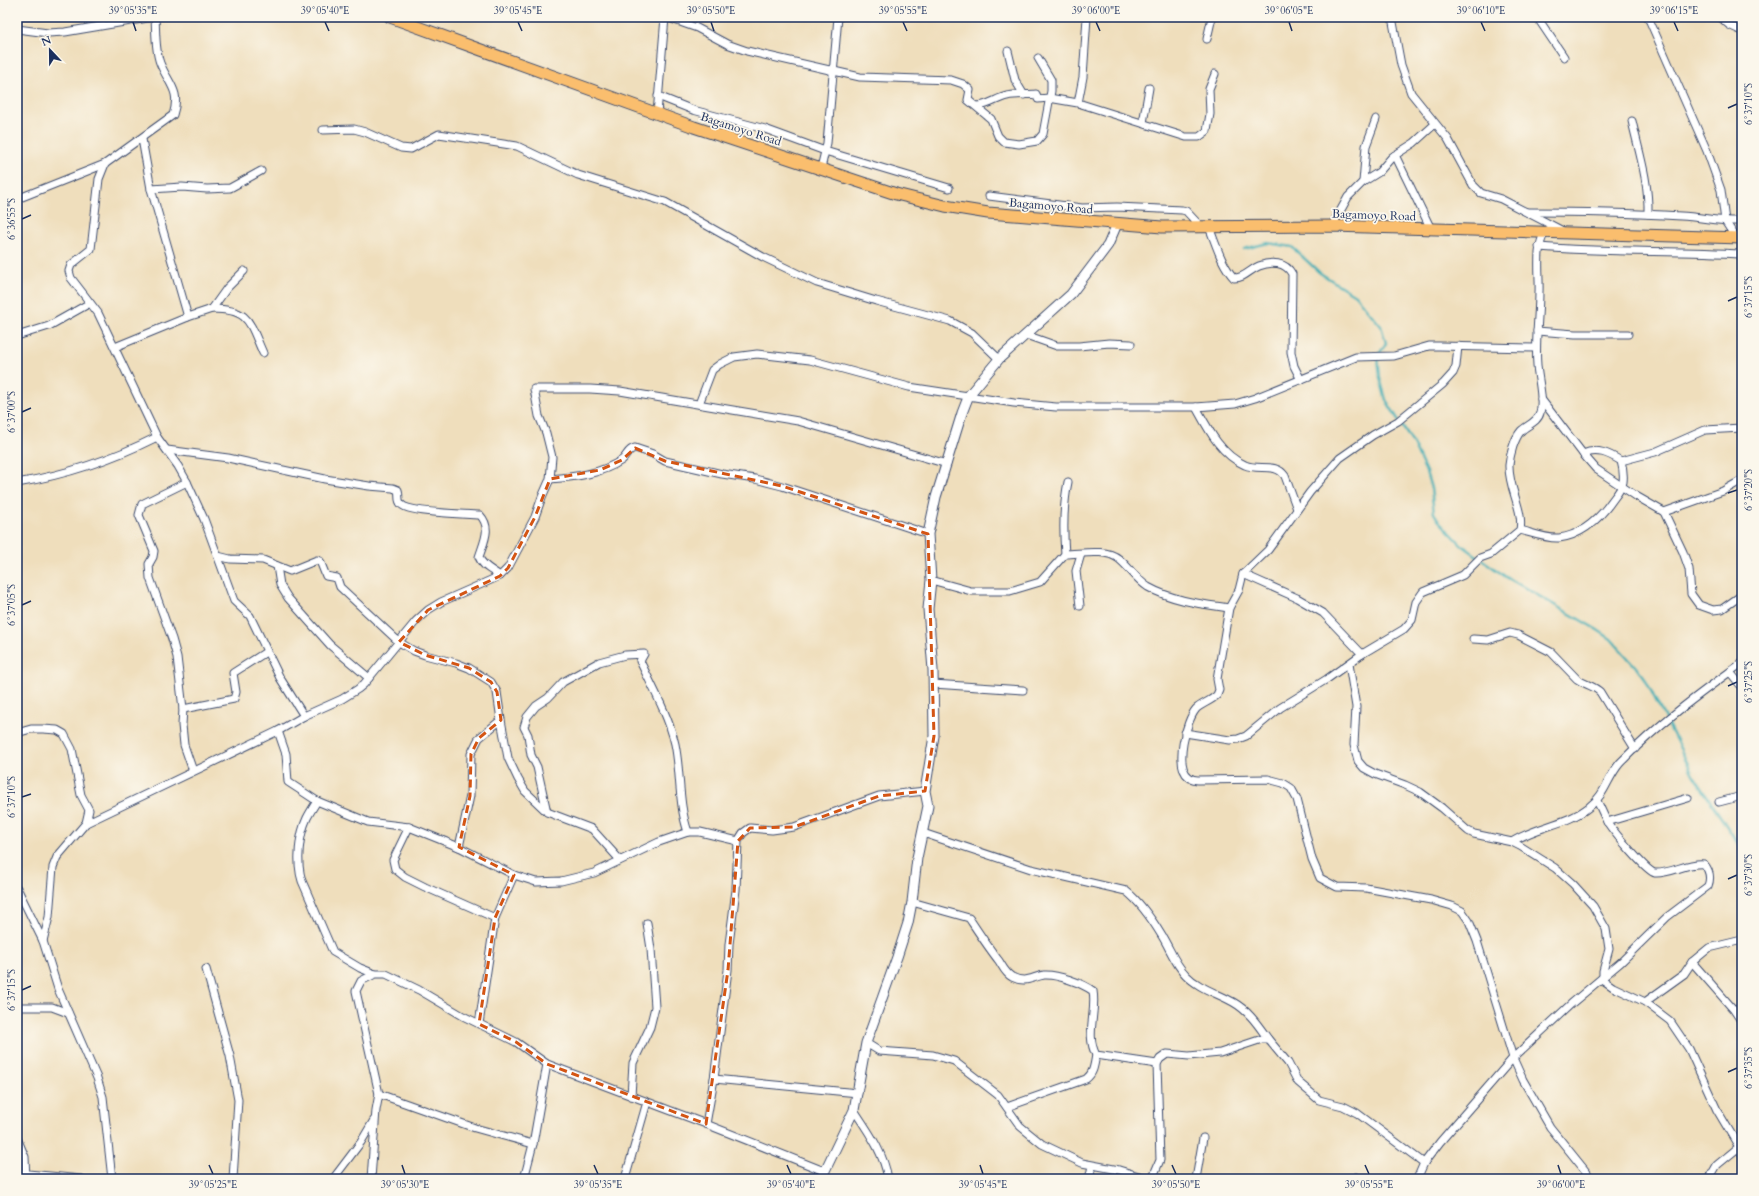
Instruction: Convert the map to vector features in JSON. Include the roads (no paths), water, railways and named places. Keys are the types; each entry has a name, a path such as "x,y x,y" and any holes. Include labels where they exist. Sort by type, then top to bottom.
{"highway":[{"name":"Bagamoyo Road","path":"390,17 411,20 657,114 896,194 945,206 988,213 1162,228 1332,226 1739,238"}],"street":[{"path":"17,29 48,33 64,32 154,17 157,51 160,63 175,92 177,104 174,115 105,164 18,197"},
{"path":"657,114 666,17 697,28 727,44 747,51 860,77 950,80 963,84 970,90 968,100 991,119 998,136 1004,142 1019,144 1028,144 1037,141 1043,134 1051,80 1038,58"},
{"path":"821,168 825,152 838,17"},
{"path":"1078,103 1083,77 1087,17"},
{"path":"1207,38 1212,17"},
{"path":"1392,17 1401,65 1412,94 1448,139 1468,177 1477,190 1481,193 1495,196 1569,234"},
{"path":"1537,17 1564,57"},
{"path":"1648,17 1707,150 1721,190 1725,221 1739,238"},
{"path":"1720,17 1729,25 1742,31"},
{"path":"1008,50 1015,80 1024,95"},
{"path":"977,106 984,106 992,100 1008,96 1036,94 1038,99 1049,98 1078,103 1186,136 1199,137 1207,131 1209,122 1209,89 1216,74"},
{"path":"1143,123 1150,88"},
{"path":"658,96 693,110 765,129 825,152 949,188"},
{"path":"1363,182 1366,146 1376,119"},
{"path":"1632,121 1645,171 1649,199 1648,214"},
{"path":"1332,226 1348,197 1363,182 1379,172 1395,155 1414,143 1435,124"},
{"path":"323,130 359,130 401,148 411,149 439,134 517,146 578,175 665,202 762,257 817,283 950,321 972,333 1000,359"},
{"path":"142,139 151,189 188,317"},
{"path":"1395,155 1431,229"},
{"path":"105,164 99,179 91,249 71,265 69,271 72,278 90,302 115,347 158,437 187,482 204,519 234,601 250,616 258,631 266,652 280,678 304,716"},
{"path":"151,189 182,187 207,189 230,188 261,171"},
{"path":"989,196 1082,208 1117,206 1182,210 1205,227 1229,273 1234,278 1242,278 1259,266 1277,264 1285,265 1289,268 1292,274 1291,352 1294,366 1301,380"},
{"path":"1082,208 1082,221"},
{"path":"1524,212 1648,214 1688,216 1725,221 1742,221"},
{"path":"317,801 307,818 302,836 299,857 301,876 333,952 360,968 374,974 386,974 419,990 479,1024 516,1042 547,1064 706,1124 822,1175 854,1110 866,1043 897,957 908,923 912,902 917,858 928,806 925,791 934,736 931,636 928,609 931,580 928,534 936,497 946,464 969,395 1000,359 1071,294 1108,244 1117,224"},
{"path":"1185,733 1230,740 1246,736 1280,708 1349,664 1362,654 1404,629 1412,620 1416,602 1423,592 1463,575 1480,558 1491,554 1520,530 1522,523 1511,484 1510,464 1512,452 1520,432 1539,418 1541,399 1536,348 1539,293 1539,247 1541,238 1545,233"},
{"path":"1539,247 1580,251 1656,250 1742,254"},
{"path":"212,309 227,288 244,272"},
{"path":"17,336 49,326 90,302"},
{"path":"115,347 188,317 212,309 228,309 239,312 246,318 263,353"},
{"path":"1537,331 1575,334 1628,334"},
{"path":"1026,335 1057,346 1079,346 1109,343 1131,344"},
{"path":"699,404 712,370 734,357 757,354 810,360 909,387 1014,403 1056,407 1196,407 1235,404 1255,398 1356,357 1394,356 1429,346 1536,348"},
{"path":"1458,346 1456,366 1453,373 1443,384 1398,422 1373,435 1340,458 1297,509 1268,550 1243,574 1239,590 1229,608 1217,679 1219,690 1217,695 1197,709 1185,733 1182,761 1184,770 1189,778 1198,780 1268,779 1283,783 1291,788 1297,799 1312,859 1320,878 1337,887 1366,888 1431,900 1452,906 1462,911 1469,921 1477,941 1513,1058 1523,1080 1550,1127 1592,1179"},
{"path":"43,941 49,917 53,867 57,857 86,823 278,731 304,716 342,699 364,684 428,610 441,602 500,576 508,568 535,517 550,479 552,452 539,416 534,389 590,389 620,391 798,421 946,464"},
{"path":"1541,399 1596,469 1636,496 1664,512 1683,552 1689,569 1691,594 1699,606 1713,610 1722,609 1742,595"},
{"path":"1196,407 1217,443 1238,461 1252,467 1275,468 1282,471 1293,494 1297,509"},
{"path":"1583,454 1599,451 1608,453 1621,461 1656,452 1705,430 1742,428"},
{"path":"17,483 73,471 122,453 158,437"},
{"path":"550,479 586,475 600,470 622,460 635,448 653,454 665,461 755,479 782,486 928,534"},
{"path":"167,450 228,458 325,479 393,488 398,490 400,493 399,500 401,505 406,509 437,513 480,515 486,522 487,528 479,557 480,561 483,565 500,576"},
{"path":"1520,530 1558,538 1568,536 1594,523 1602,515 1622,486 1623,472 1621,461"},
{"path":"1664,512 1724,491 1742,480"},
{"path":"187,482 142,504 139,515 154,551 153,557 149,564 150,578 176,651 183,709 182,725 184,745 193,771"},
{"path":"931,580 972,592 1010,591 1040,582 1065,554 1064,514 1068,482"},
{"path":"1065,554 1100,553 1110,555 1118,558 1147,586 1164,594 1185,601 1229,608"},
{"path":"1080,606 1076,571 1081,554"},
{"path":"218,556 230,559 263,560 290,571 315,560 320,561 326,576 337,578 340,587 399,642 414,652 469,668 492,682 497,692 508,758 525,791 547,812 592,829 620,860"},
{"path":"277,566 280,585 288,598 330,645 369,678"},
{"path":"1243,574 1297,598 1323,613 1362,654"},
{"path":"1473,639 1488,640 1510,633 1527,639 1546,649 1583,683 1596,688 1635,749"},
{"path":"183,709 234,699 236,692 233,673 266,652"},
{"path":"547,812 537,767 532,755 528,735 524,727 527,717 536,706 548,698 563,682 599,662 625,655 644,654 640,661 672,730 677,754 682,810 688,832"},
{"path":"1512,842 1534,830 1572,818 1597,801 1603,794 1613,772 1635,749 1690,700 1742,663"},
{"path":"1349,664 1356,707 1354,752 1364,768 1420,792 1442,808 1468,831 1474,834 1512,842 1555,868 1581,893 1600,917 1606,929 1609,949 1602,978"},
{"path":"1730,672 1742,687"},
{"path":"933,684 1023,690"},
{"path":"459,847 470,796 471,754 479,738 501,720"},
{"path":"17,733 31,729 43,729 57,730 64,734 72,748 81,795 89,810 86,823"},
{"path":"278,731 286,754 288,782 317,801 368,822 409,827 459,847 514,875 536,882 561,881 594,873 675,835 688,832 700,832 738,841"},
{"path":"706,1124 714,1079 736,890 738,841 743,833 750,828 772,830 794,827 879,796 925,791"},
{"path":"1719,802 1742,796"},
{"path":"1607,822 1688,798"},
{"path":"1417,1179 1424,1164 1440,1142 1513,1058 1667,917 1708,886 1711,879 1704,864 1654,873 1632,852 1607,822 1597,801"},
{"path":"409,827 393,860 395,869 405,877 425,887 495,918"},
{"path":"923,833 1031,869 1126,891 1134,897 1162,935 1184,974 1192,982 1234,1003 1254,1019 1288,1063 1298,1082 1319,1100 1343,1106 1357,1113 1424,1164"},
{"path":"479,1024 495,918 514,875"},
{"path":"17,888 43,941 58,989 97,1078 103,1097 112,1179"},
{"path":"912,902 969,918 1005,972 1012,977 1025,981 1042,975 1053,975 1086,986 1093,991 1094,997 1090,1027 1092,1048 1096,1055 1091,1076 1007,1106"},
{"path":"631,1096 633,1063 650,1027 655,1007 652,956 647,923"},
{"path":"1645,1002 1684,974 1692,962 1709,948 1740,941"},
{"path":"1692,962 1734,1010 1742,1022"},
{"path":"206,969 230,1056 238,1100 233,1179"},
{"path":"371,1179 379,1094 356,991 361,981 374,974"},
{"path":"1602,978 1613,987 1645,1002 1665,1016 1679,1032 1695,1061 1717,1110 1741,1150 1717,1165 1709,1179"},
{"path":"17,1007 52,1007 68,1013"},
{"path":"1152,1179 1160,1160 1157,1064 1160,1059 1167,1054 1189,1056 1220,1053 1262,1039 1268,1039"},
{"path":"866,1043 879,1051 933,1055 954,1061 998,1095 1020,1126 1042,1144 1072,1159 1092,1166 1119,1170 1149,1179"},
{"path":"1096,1055 1157,1064"},
{"path":"524,1179 533,1144 547,1064"},
{"path":"714,1079 858,1093"},
{"path":"379,1094 476,1128 533,1144"},
{"path":"625,1179 648,1102"},
{"path":"854,1110 873,1138 886,1169 888,1179"},
{"path":"333,1179 361,1142 376,1118"},
{"path":"17,1138 24,1157 26,1176"},
{"path":"1196,1179 1203,1138"},
{"path":"1089,1179 1092,1166"},
{"path":"17,1173 26,1176 82,1179"}],"waterway":[{"path":"1244,249 1268,243 1292,247 1320,273 1355,295 1381,326 1386,343 1378,356 1380,378 1386,400 1412,442 1426,472 1431,488 1434,513 1439,521 1462,545 1506,577 1611,639 1643,675 1693,774 1742,850"}]}
